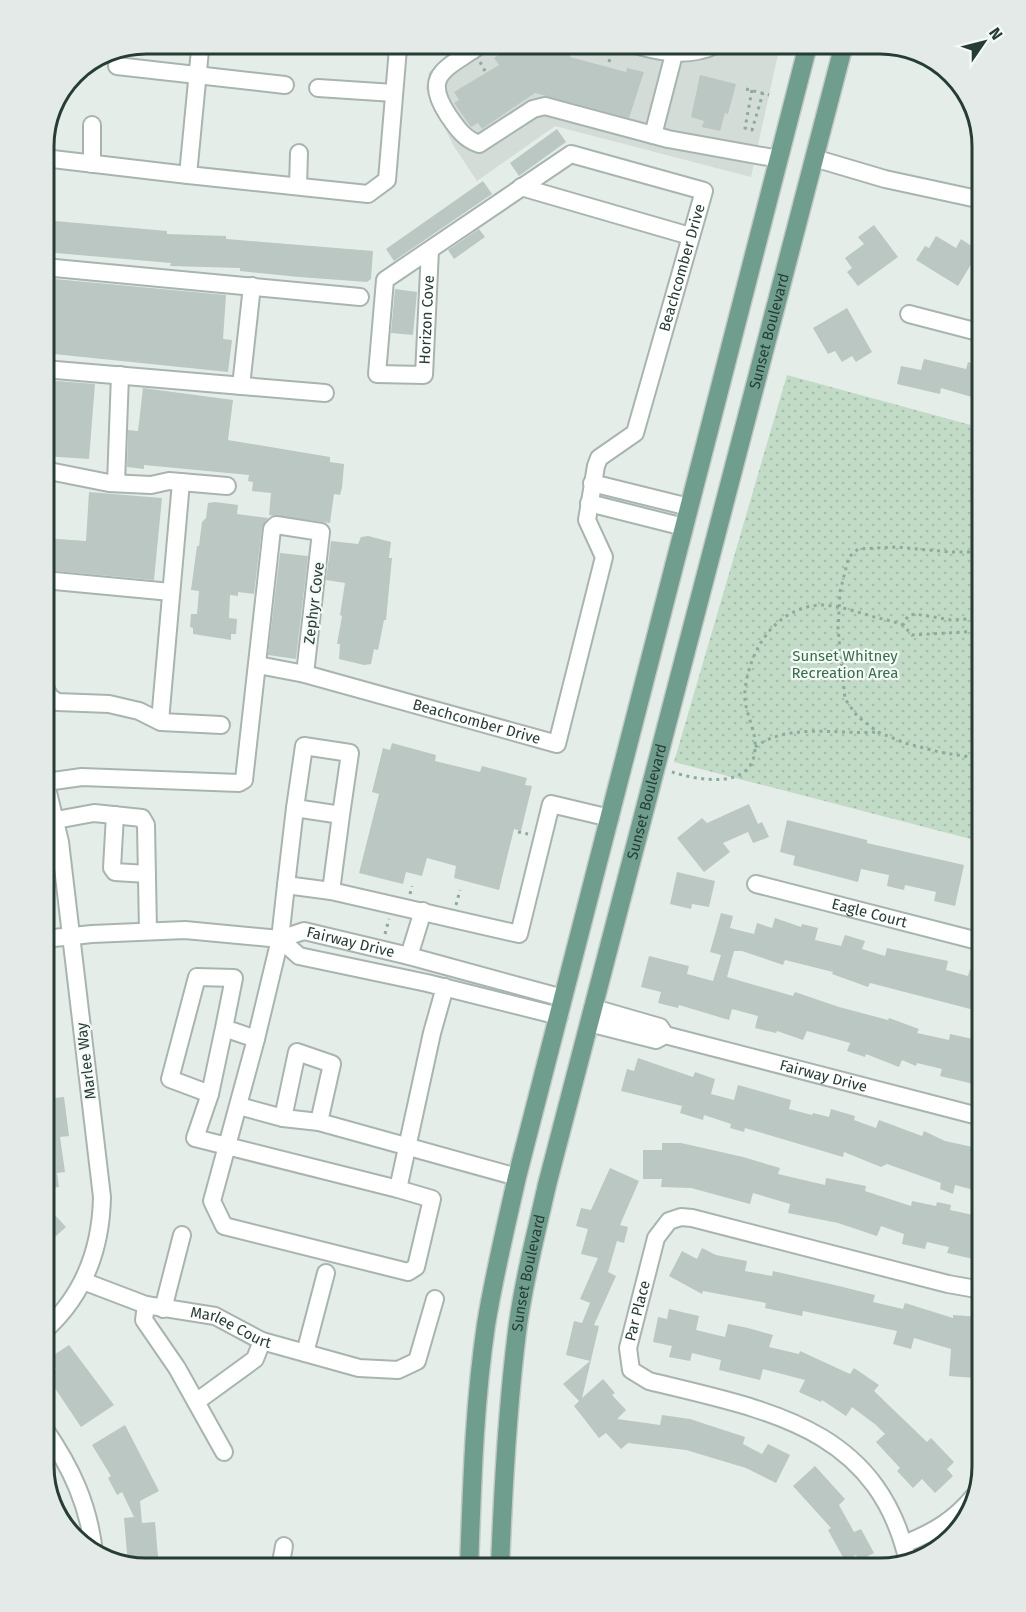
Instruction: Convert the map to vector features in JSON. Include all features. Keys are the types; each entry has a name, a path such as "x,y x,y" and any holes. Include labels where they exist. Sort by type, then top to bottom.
{"main road":[{"name":"Sunset Boulevard","path":"469,1558 477,1401 485,1337 517,1176 806,54"},
{"name":"Sunset Boulevard","path":"500,1558 503,1477 517,1330 547,1185 841,54"},
{"path":"561,1007 592,1016"}],"street":[{"path":"188,175 200,54"},
{"path":"54,159 368,194 379,189 387,180 397,54"},
{"path":"475,54 442,71 435,87 437,98 460,132 469,141 479,144 533,110 545,106 652,135 779,159"},
{"path":"652,135 674,54"},
{"path":"117,66 285,85"},
{"path":"318,88 394,93"},
{"path":"92,125 92,164"},
{"path":"298,186 299,153"},
{"name":"Beachcomber Drive","path":"258,665 305,674 557,744 604,557 589,530 587,520 592,483 599,458 635,433 704,191 572,154 430,250"},
{"path":"814,158 885,180 972,198"},
{"path":"521,187 690,236"},
{"name":"Horizon Cove","path":"430,250 424,375 377,374 385,280 430,250"},
{"path":"54,268 360,297"},
{"path":"241,386 252,286"},
{"path":"909,314 972,330"},
{"path":"54,370 325,393"},
{"path":"116,483 120,375"},
{"path":"54,473 82,480 116,483 151,485 169,481 227,486"},
{"path":"159,721 182,482"},
{"path":"592,483 688,507"},
{"path":"589,503 684,527"},
{"name":"Zephyr Cove","path":"258,665 272,529 276,525 321,532 305,674"},
{"path":"54,581 171,592"},
{"path":"54,779 82,777 239,783 246,775 258,665"},
{"path":"54,700 57,702 109,704 139,711 159,721 220,725"},
{"path":"210,1094 170,1079 197,977 234,978 210,1094 195,1137 229,1146 398,1189 432,1199 416,1267 408,1272 224,1226 213,1202 229,1146 280,939 304,746 350,753 331,891"},
{"path":"286,885 331,891 519,934 551,804 610,818"},
{"path":"295,808 341,815"},
{"name":"Marlee Way","path":"54,813 102,1197 98,1237 83,1281 67,1306 54,1320"},
{"path":"56,820 94,813 142,818 146,825 148,931"},
{"path":"115,815 112,868 115,872 147,874"},
{"name":"Eagle Court","path":"756,884 972,939"},
{"path":"410,956 423,911"},
{"name":"Fairway Drive","path":"54,938 148,931 225,933 280,939 304,931 410,956 561,1007"},
{"name":"Fairway Drive","path":"280,939 299,956 445,987 561,1007"},
{"path":"398,1189 432,1033 445,987"},
{"name":"Fairway Drive","path":"592,1016 660,1027 664,1035 972,1114"},
{"path":"224,1028 256,1039"},
{"path":"283,1118 297,1052 332,1064 320,1122"},
{"path":"239,1106 283,1118 320,1122 517,1176"},
{"name":"Par Place","path":"906,1554 891,1515 874,1487 863,1472 831,1442 787,1418 649,1381 631,1370 628,1348 656,1238 669,1221 681,1217 972,1288"},
{"path":"163,1309 182,1235"},
{"path":"305,1353 326,1273"},
{"name":"Marlee Court","path":"83,1281 146,1305 215,1316 262,1341 379,1371 398,1370 417,1361 435,1299"},
{"path":"146,1305 144,1320 177,1368 224,1452"},
{"path":"196,1402 255,1359 262,1341"},
{"path":"54,1444 70,1469 79,1490 87,1512 92,1540"},
{"path":"904,1544 938,1529 961,1509"},
{"path":"282,1558 284,1546"}],"path":[{"path":"477,54 485,71"},
{"path":"609,62 611,54"},
{"path":"746,89 769,95"},
{"path":"752,90 745,129 752,130 763,93"},
{"path":"878,732 857,716 845,699 838,629 839,607 849,557 858,549 903,547 972,552"},
{"path":"656,766 700,779 718,781 734,777 746,769 753,760 755,747 745,694 759,645 776,623 787,616 812,607 839,607 903,625 905,630 912,635 972,632"},
{"path":"903,625 908,615 915,614 951,620 972,619"},
{"path":"755,747 770,737 794,732 878,732 939,752 972,757"},
{"path":"385,934 388,924"}],"shaded area":[{"path":"448,54 778,54 751,177 555,126 477,181 453,145 426,89 429,72"}],"green space":[{"name":"Sunset Whitney Recreation Area","path":"787,375 972,425 972,839 674,762"}],"building":[{"path":"500,54 571,54 570,57 626,72 627,68 644,72 629,118 535,93 482,129 478,123 471,127 454,103 459,100 454,92 499,65 494,58"},
{"path":"700,75 736,84 728,114 725,113 720,131 702,127 704,121 691,117"},
{"path":"557,129 566,142 519,176 510,163"},
{"path":"483,181 492,194 394,261 386,249"},
{"path":"54,221 167,231 167,234 226,236 226,239 373,251 371,279 367,282 240,271 240,268 170,266 171,263 54,253"},
{"path":"874,225 898,257 858,286 847,272 852,268 845,258 864,244 858,237"},
{"path":"479,229 485,237 454,259 448,250"},
{"path":"936,236 956,248 961,239 972,246 972,263 958,286 916,260 925,246 929,248"},
{"path":"54,279 226,295 223,339 232,340 228,372 54,354"},
{"path":"395,289 417,292 413,335 391,333"},
{"path":"847,308 872,352 856,362 852,356 842,362 835,351 828,354 813,328"},
{"path":"924,359 966,369 968,362 972,363 972,397 941,388 940,394 897,384 901,366 921,370"},
{"path":"54,381 95,384 89,459 54,457"},
{"path":"143,388 233,400 228,440 330,457 330,462 344,464 342,488 340,495 334,494 330,523 269,515 271,493 252,491 253,482 248,481 249,475 144,465 144,469 127,467 128,430 138,431"},
{"path":"89,492 162,498 154,580 54,571 54,539 86,541"},
{"path":"208,503 238,505 237,514 268,518 262,528 254,594 238,592 238,596 230,595 229,618 237,619 236,634 231,634 231,640 193,634 193,628 190,627 191,614 197,614 199,591 191,590 197,546 199,546 202,522 206,518"},
{"path":"368,536 391,542 389,558 392,558 386,620 384,620 378,650 374,649 371,664 364,665 339,659 340,644 337,644 345,583 326,580 331,541 358,544 361,537"},
{"path":"280,553 308,556 296,659 268,655"},
{"path":"392,743 436,755 435,761 480,772 482,766 527,778 525,785 532,786 521,831 514,829 499,890 454,878 456,866 427,858 422,876 406,872 403,884 359,873 379,794 372,792 383,748 390,750"},
{"path":"749,804 758,824 762,822 769,837 753,843 748,832 723,843 730,852 704,872 677,838 702,818 707,823"},
{"path":"787,820 867,840 867,843 964,865 955,906 934,901 936,892 905,885 904,890 887,886 889,875 861,869 858,882 793,865 795,856 780,852"},
{"path":"677,872 715,881 709,907 692,904 691,909 670,904"},
{"path":"721,913 733,916 730,928 754,934 757,923 772,928 775,918 801,927 802,924 818,928 815,940 841,946 845,935 865,941 862,949 885,956 887,948 948,961 946,970 968,976 970,969 972,970 972,1009 870,983 868,987 832,974 833,972 785,960 783,965 742,951 734,951 727,977 793,996 795,992 839,1007 888,1020 889,1018 919,1029 917,1033 949,1040 950,1034 972,1039 972,1084 940,1076 942,1069 917,1063 916,1066 902,1060 899,1067 866,1054 865,1057 847,1051 850,1043 807,1031 803,1040 777,1031 776,1033 755,1028 758,1016 732,1009 729,1020 679,1005 678,1008 658,1003 661,992 641,987 649,956 689,966 687,974 713,981 721,955 710,952"},
{"path":"638,1058 693,1077 695,1072 715,1079 711,1094 734,1100 738,1085 791,1100 789,1109 829,1117 831,1109 855,1116 854,1120 876,1128 879,1120 922,1136 924,1131 945,1141 972,1147 972,1189 955,1185 953,1194 940,1189 941,1183 887,1164 881,1167 844,1152 843,1157 745,1128 744,1132 730,1128 731,1124 704,1115 703,1120 680,1113 682,1106 621,1091 627,1069 634,1071"},
{"path":"64,1097 69,1136 60,1137 65,1172 57,1173 59,1187 54,1188 54,1098"},
{"path":"662,1143 681,1143 743,1157 780,1168 778,1174 825,1185 826,1178 866,1186 865,1191 911,1206 912,1201 936,1206 937,1202 951,1205 950,1210 972,1215 972,1259 947,1253 949,1247 927,1242 925,1249 902,1244 904,1234 881,1226 877,1236 838,1223 788,1213 790,1204 753,1193 750,1204 691,1188 661,1187 662,1179 643,1179 643,1150 662,1150"},
{"path":"610,1168 639,1181 620,1225 628,1227 624,1243 617,1241 608,1272 616,1276 594,1325 599,1326 582,1398 603,1379 615,1393 612,1395 626,1410 617,1419 660,1425 662,1415 690,1419 745,1437 743,1444 762,1454 768,1444 790,1455 776,1483 746,1468 686,1450 628,1443 621,1449 606,1433 599,1438 574,1406 579,1401 563,1384 590,1361 566,1355 574,1321 582,1323 590,1303 580,1299 598,1258 581,1254 588,1229 576,1226 581,1208 591,1210"},
{"path":"54,1214 66,1227 54,1238"},
{"path":"702,1248 716,1255 747,1261 745,1271 772,1276 773,1271 843,1287 875,1295 873,1302 903,1309 905,1303 953,1318 953,1315 972,1316 972,1378 949,1376 951,1349 914,1338 911,1349 893,1344 897,1331 803,1311 802,1316 765,1308 766,1303 703,1291 702,1294 669,1276 682,1251 697,1259"},
{"path":"669,1309 699,1316 696,1330 725,1337 728,1324 748,1328 773,1335 769,1347 799,1354 800,1351 850,1374 854,1368 879,1385 874,1391 927,1442 931,1438 954,1462 947,1469 953,1476 935,1493 922,1479 913,1488 897,1471 900,1468 876,1442 885,1434 876,1425 852,1407 846,1416 822,1400 821,1402 799,1392 805,1380 763,1369 760,1380 719,1370 721,1360 692,1353 690,1361 669,1357 672,1346 653,1342 658,1317 667,1319"},
{"path":"69,1345 114,1405 81,1427 54,1387 54,1370 56,1369 54,1355"},
{"path":"125,1425 159,1491 140,1501 142,1523 155,1522 158,1558 127,1556 124,1518 134,1517 122,1492 117,1495 108,1478 111,1476 92,1445"},
{"path":"815,1466 845,1499 839,1505 854,1532 861,1529 874,1553 865,1558 858,1558 856,1555 843,1558 828,1530 831,1528 793,1486"}]}
